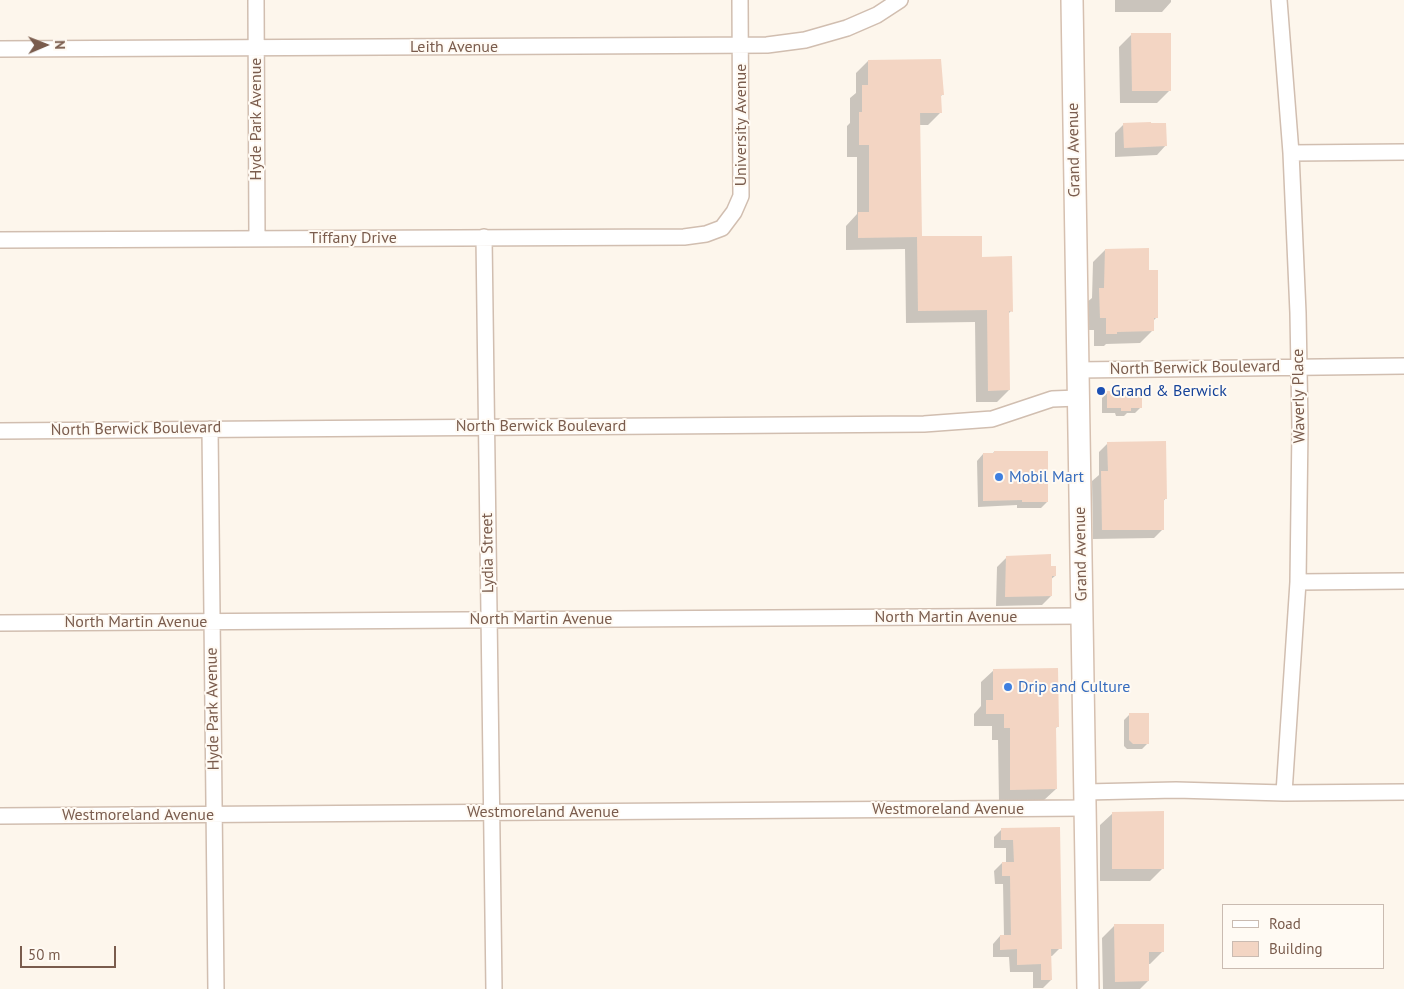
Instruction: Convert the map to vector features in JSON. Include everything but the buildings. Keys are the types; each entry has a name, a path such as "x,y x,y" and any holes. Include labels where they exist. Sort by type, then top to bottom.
{"main road":[{"name":"Grand Avenue","path":"1072,0 1088,989"}],"street":[{"name":"Hyde Park Avenue","path":"256,0 256,239"},
{"name":"University Avenue","path":"706,234 722,228 734,212 741,196 740,0"},
{"name":"Leith Avenue","path":"0,49 767,45 805,40 847,28 877,15 900,0"},
{"name":"Waverly Place","path":"1279,0 1290,153 1300,427 1298,582 1284,793"},
{"path":"1290,153 1404,152"},
{"name":"Tiffany Drive","path":"0,240 684,237 706,234"},
{"name":"Lydia Street","path":"484,237 494,989"},
{"name":"North Berwick Boulevard","path":"1077,370 1404,366"},
{"name":"North Berwick Boulevard","path":"0,431 924,424 992,419 1052,399 1078,398"},
{"name":"Hyde Park Avenue","path":"210,429 216,989"},
{"path":"1298,582 1404,581"},
{"name":"North Martin Avenue","path":"0,624 1082,616"},
{"name":"Westmoreland Avenue","path":"0,816 492,812 1085,800 1182,790 1284,793 1404,792"}],"place":[{"name":"Grand & Berwick","path":"1101,391"},
{"name":"Mobil Mart","path":"999,477"},
{"name":"Drip and Culture","path":"1008,687"}]}
